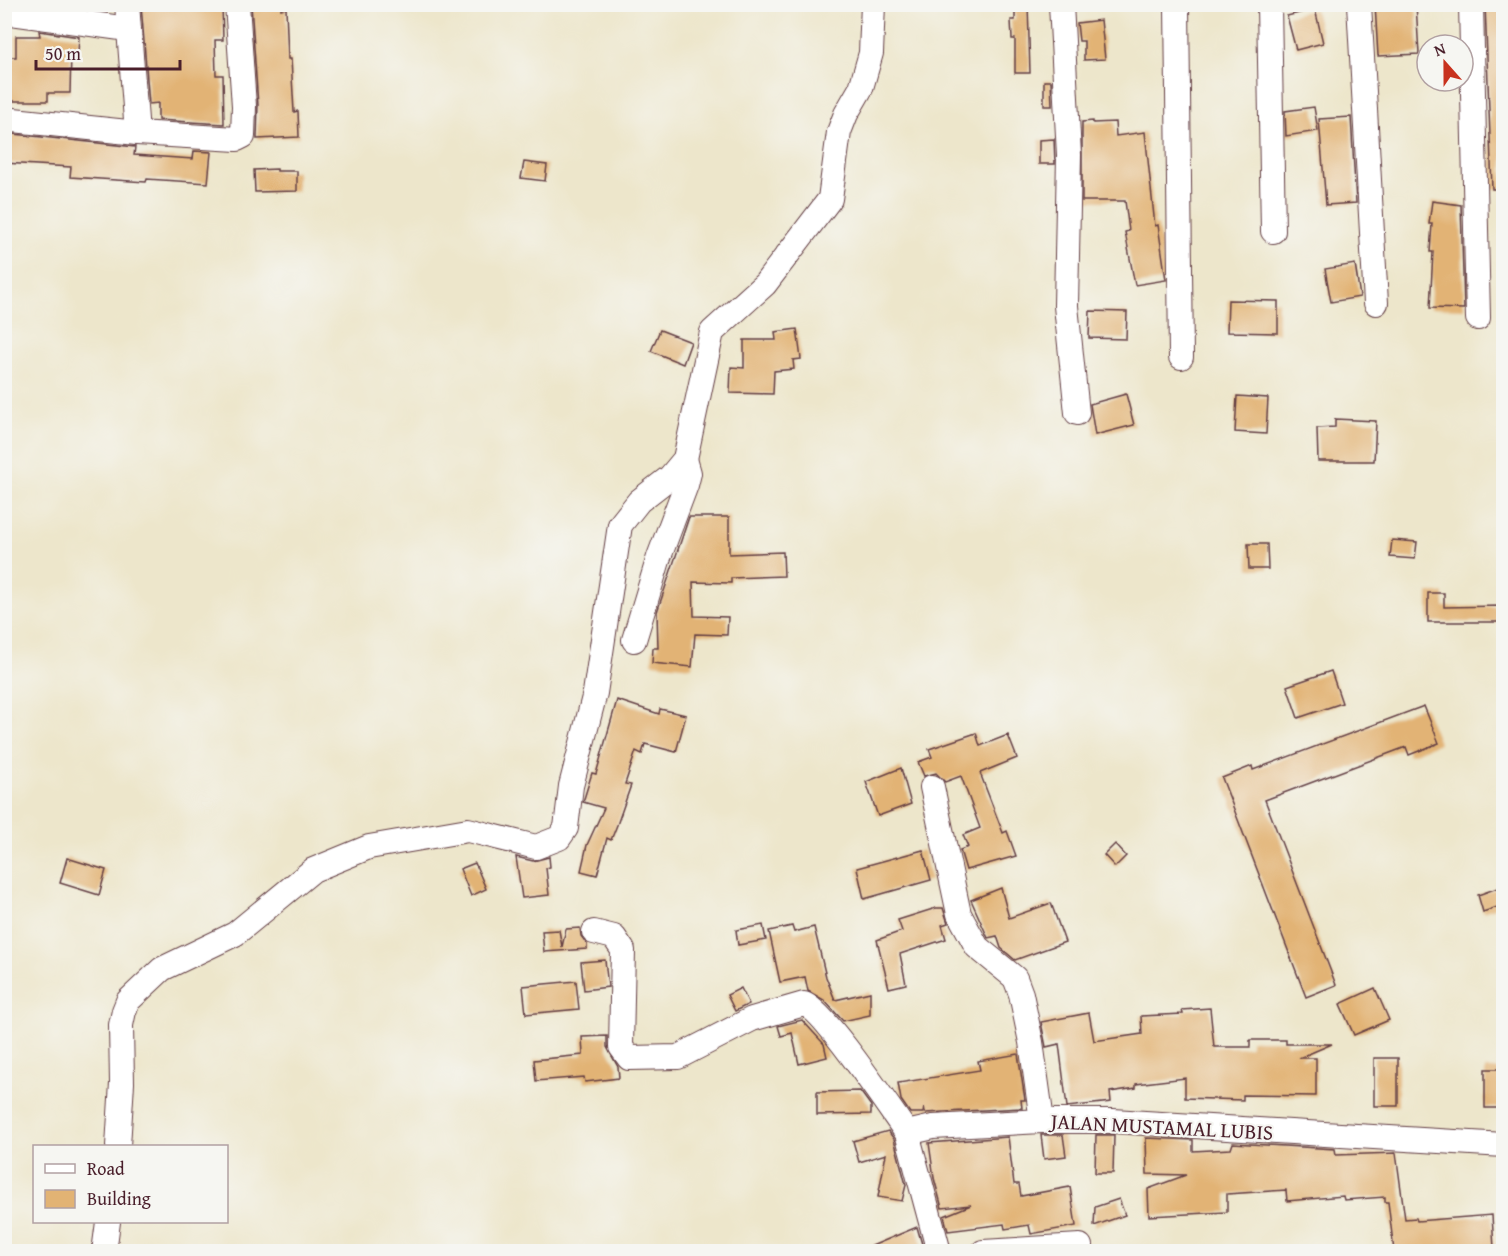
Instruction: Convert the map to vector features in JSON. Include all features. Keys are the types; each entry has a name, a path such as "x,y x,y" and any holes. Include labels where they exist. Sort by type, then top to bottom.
{"street":[{"path":"127,4 137,133"},
{"path":"4,119 224,140 243,136 244,106 237,4"},
{"path":"117,1145 122,1083 121,1025 124,1011 128,1001 162,969 235,934 313,870 369,847 468,831 536,847 559,838 566,828 571,786 595,693 620,525 639,501 670,477 685,459 712,332 765,284 830,199 839,132 861,88 871,52 873,4"},
{"path":"1061,4 1068,155 1066,306 1077,413"},
{"path":"1177,4 1181,357"},
{"path":"1269,4 1273,231"},
{"path":"1359,4 1376,303"},
{"path":"1471,4 1478,318"},
{"path":"4,12 129,29"},
{"path":"634,640 658,557 686,485 689,473 685,459"},
{"path":"932,787 959,914 978,947 1015,978 1021,994 1031,1042 1042,1121"},
{"path":"594,932 614,938 623,950 621,1047 629,1058 678,1057 752,1019 804,1004 810,1006 834,1034 907,1133 939,1251"},
{"name":"JALAN MUSTAMAL LUBIS","path":"907,1133 933,1127 1042,1121 1113,1121 1503,1145"},
{"path":"104,1251 108,1223"},
{"path":"983,1251 1080,1246"}],"building":[{"path":"141,4 222,4 223,40 215,40 216,75 223,75 224,124 158,120 158,103 149,104"},
{"path":"251,4 281,4 281,9 286,8 288,59 291,59 294,112 298,111 299,137 257,139 258,105"},
{"path":"1015,4 1028,4 1030,73 1015,73 1015,39 1012,39 1011,20 1015,20"},
{"path":"1375,4 1416,4 1418,33 1415,33 1415,54 1378,56"},
{"path":"1485,4 1503,4 1503,189 1492,189"},
{"path":"1315,9 1323,43 1296,50 1287,16"},
{"path":"1101,20 1105,59 1084,60 1084,41 1079,41 1077,23"},
{"path":"39,31 79,37 78,53 71,53 70,93 48,93 48,101 4,101 4,57 16,57 16,36 40,36"},
{"path":"1044,81 1051,81 1052,106 1044,106"},
{"path":"1314,107 1318,131 1286,136 1285,111"},
{"path":"1351,117 1356,203 1326,205 1319,119"},
{"path":"1093,121 1093,123 1115,122 1116,136 1145,132 1155,226 1158,225 1166,280 1135,285 1125,232 1129,231 1125,201 1082,201 1082,122"},
{"path":"4,133 135,147 134,155 193,159 194,151 211,152 208,183 70,177 71,167 4,163"},
{"path":"1054,139 1055,164 1039,164 1039,140"},
{"path":"524,162 547,165 545,181 521,178"},
{"path":"277,169 277,171 297,171 297,191 255,192 254,170"},
{"path":"1432,201 1461,205 1464,309 1430,308 1433,252 1430,252 1432,224 1429,224"},
{"path":"1355,264 1360,297 1331,302 1325,269"},
{"path":"1228,300 1278,301 1278,333 1227,332"},
{"path":"1090,311 1127,312 1126,339 1089,338"},
{"path":"797,329 801,359 793,360 794,369 774,371 773,394 730,393 731,367 744,368 744,340 776,340 775,332"},
{"path":"660,330 691,342 683,364 651,351"},
{"path":"1126,394 1134,425 1095,435 1090,404"},
{"path":"1237,396 1268,398 1266,434 1235,432"},
{"path":"1335,419 1376,421 1374,461 1318,461 1317,428 1335,427"},
{"path":"689,517 729,517 729,554 783,552 784,576 731,578 731,583 693,582 694,616 728,617 727,635 695,634 692,667 652,663 653,648 658,648 657,612"},
{"path":"1392,540 1417,542 1415,559 1390,557"},
{"path":"1248,544 1267,544 1268,569 1249,569"},
{"path":"1428,593 1444,593 1444,607 1503,606 1503,622 1428,622"},
{"path":"1331,671 1342,703 1298,718 1287,686"},
{"path":"617,700 659,714 660,709 686,715 676,752 645,744 642,754 636,751 625,784 631,785 611,840 607,838 597,875 581,871 587,845 604,808 583,802 592,773 596,774"},
{"path":"1424,706 1439,743 1409,755 1406,747 1265,800 1336,985 1306,997 1222,778 1252,766 1253,770"},
{"path":"976,733 980,746 1008,735 1017,758 980,773 1003,833 1007,831 1016,856 966,870 960,850 968,847 963,835 980,828 961,776 945,782 936,773 924,776 918,762 932,757 929,749"},
{"path":"901,768 911,804 878,816 866,782"},
{"path":"1115,844 1126,856 1115,867 1104,855"},
{"path":"923,850 931,880 864,899 857,868"},
{"path":"516,857 533,861 549,857 550,867 546,868 549,895 522,898"},
{"path":"67,858 106,870 99,895 60,883"},
{"path":"475,863 486,889 471,896 460,869"},
{"path":"1503,886 1503,905 1483,912 1478,895"},
{"path":"1001,888 1009,918 1051,903 1065,942 1015,960 1001,948 997,936 988,938 971,900"},
{"path":"936,908 943,908 948,923 942,925 946,939 900,954 906,984 889,988 877,940 902,931 898,920"},
{"path":"763,925 766,940 738,945 736,930"},
{"path":"792,926 794,932 814,927 826,977 835,1000 870,992 870,1015 843,1021 824,1000 808,991 805,977 780,982 769,931"},
{"path":"580,928 587,949 544,952 542,931 559,930 562,947 566,929"},
{"path":"605,960 608,987 584,990 581,962"},
{"path":"576,981 579,1009 526,1014 523,986"},
{"path":"741,988 749,1004 735,1011 727,995"},
{"path":"1375,988 1389,1020 1354,1035 1340,1004"},
{"path":"1210,1008 1214,1047 1250,1047 1250,1040 1286,1040 1286,1044 1332,1044 1299,1058 1316,1058 1316,1096 1243,1095 1243,1100 1185,1098 1185,1078 1136,1084 1136,1088 1110,1092 1111,1102 1067,1107 1059,1044 1046,1047 1041,1022 1089,1013 1094,1041 1142,1034 1141,1016 1183,1014 1182,1010"},
{"path":"802,1020 824,1044 827,1057 799,1064 792,1033 781,1036 778,1026"},
{"path":"607,1036 607,1047 618,1067 619,1078 585,1082 584,1077 536,1081 534,1060 583,1055 582,1037"},
{"path":"1018,1054 1025,1100 1021,1100 1022,1108 925,1113 924,1107 923,1113 910,1113 901,1100 898,1083 980,1070 978,1061"},
{"path":"1374,1058 1398,1058 1398,1106 1374,1106"},
{"path":"1485,1069 1503,1069 1503,1108 1485,1108"},
{"path":"860,1091 871,1106 871,1114 817,1115 817,1092"},
{"path":"888,1131 894,1139 906,1185 902,1201 878,1197 886,1154 859,1162 853,1141"},
{"path":"1041,1135 1063,1135 1066,1156 1044,1159"},
{"path":"1096,1135 1114,1135 1113,1173 1095,1173"},
{"path":"1008,1137 1014,1184 1019,1184 1021,1196 1070,1187 1076,1226 1031,1234 1029,1225 1005,1229 1004,1224 948,1231 944,1216 971,1205 942,1208 934,1178 929,1143"},
{"path":"1146,1138 1193,1140 1193,1151 1231,1149 1233,1143 1335,1149 1336,1155 1396,1153 1405,1219 1416,1218 1417,1221 1492,1215 1494,1249 1394,1251 1388,1202 1385,1202 1385,1197 1344,1200 1343,1196 1287,1201 1286,1190 1227,1194 1227,1212 1149,1216 1148,1189 1186,1175 1147,1174"},
{"path":"1119,1199 1125,1215 1094,1226 1095,1207"},
{"path":"917,1227 924,1251 860,1251 905,1232"}]}
